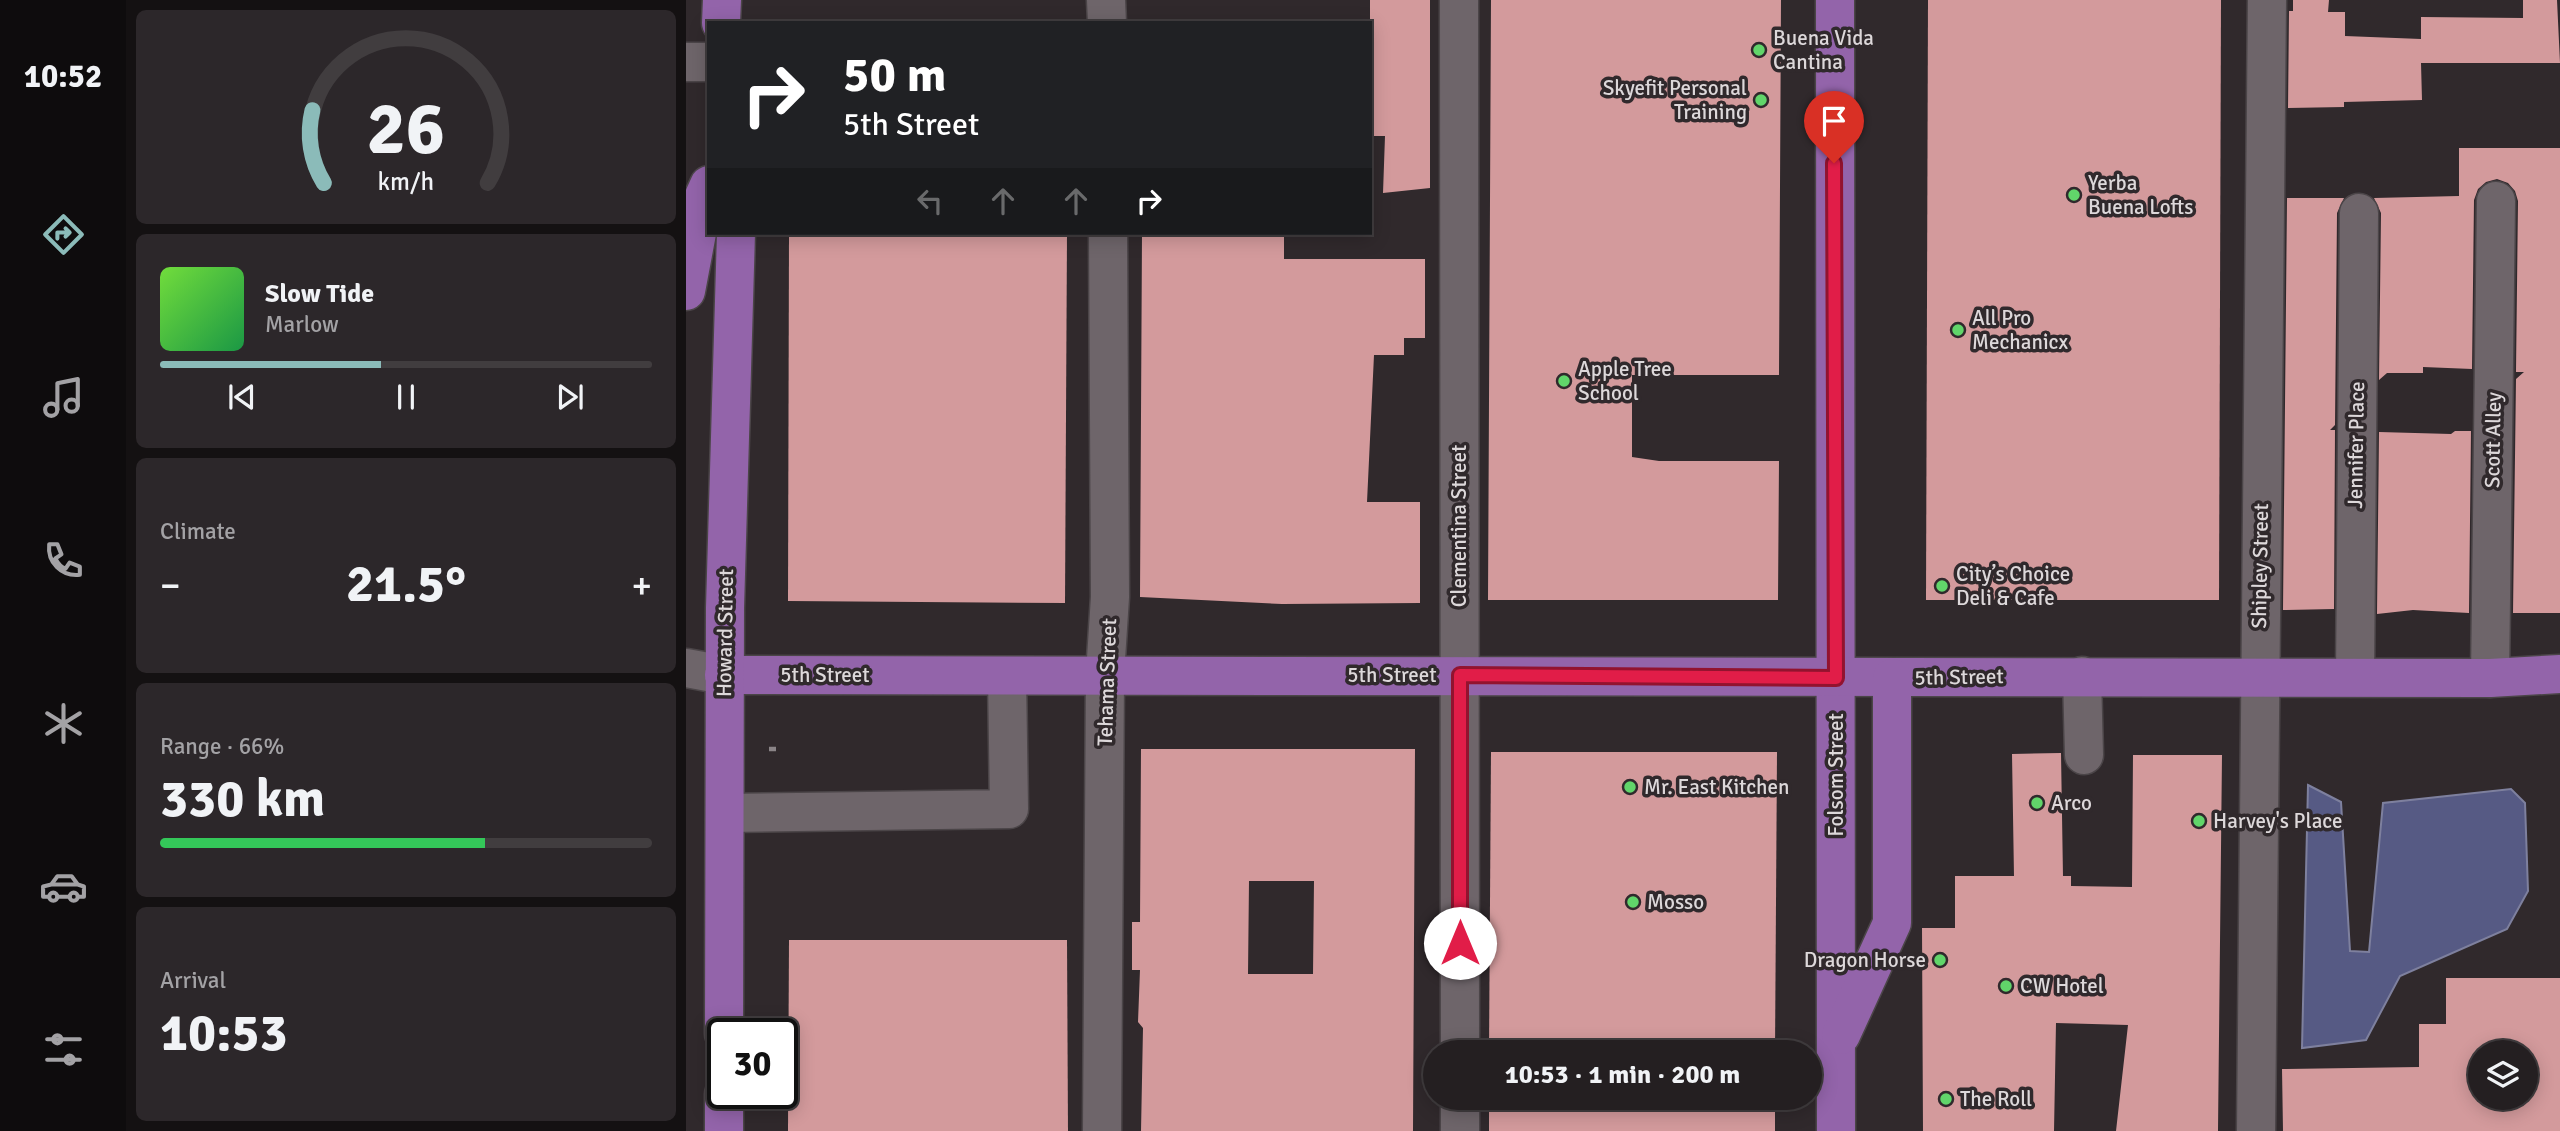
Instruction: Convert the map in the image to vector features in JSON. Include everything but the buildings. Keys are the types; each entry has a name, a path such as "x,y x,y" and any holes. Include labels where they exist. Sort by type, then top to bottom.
{"main road":[{"path":"722,0 722,21"},
{"name":"Folsom Street","path":"1835,0 1836,1131"},
{"path":"686,291 707,189"},
{"name":"Howard Street","path":"724,1018 724,675 736,235"},
{"name":"5th Street","path":"724,675 2490,678 2560,674"},
{"path":"1836,1046 1892,923 1892,677"},
{"path":"724,1109 724,1131"}],"street":[{"path":"1106,0 1107,21"},
{"name":"Clementina Street","path":"1459,0 1460,1040"},
{"name":"Shipley Street","path":"2256,1131 2258,676 2267,0"},
{"path":"686,62 707,62"},
{"name":"Scott Alley","path":"2490,678 2496,201"},
{"name":"Jennifer Place","path":"2355,676 2359,213"},
{"name":"Tehama Street","path":"1102,1131 1105,674 1110,597 1108,235"},
{"name":"5th Street","path":"686,668 724,675"},
{"path":"725,813 1009,809 1007,676"},
{"path":"2082,676 2084,755"},
{"path":"1460,1110 1460,1131"}],"path":[{"path":"769,749 776,749"}],"water":[{"path":"2308,785 2341,802 2350,951 2369,952 2383,803 2511,789 2525,803 2528,891 2507,929 2400,976 2366,1040 2302,1048"}],"place":[{"name":"Buena Vida Cantina","path":"1759,50"},
{"name":"Skyefit Personal Training","path":"1761,100"},
{"name":"Yerba Buena Lofts","path":"2074,195"},
{"name":"All Pro Mechanicx","path":"1958,330"},
{"name":"Apple Tree School","path":"1564,381"},
{"name":"City’s Choice Deli & Cafe","path":"1942,586"},
{"name":"Mr. East Kitchen","path":"1630,787"},
{"name":"Arco","path":"2037,803"},
{"name":"Harvey's Place","path":"2199,821"},
{"name":"Mosso","path":"1633,902"},
{"name":"Dragon Horse","path":"1940,960"},
{"name":"CW Hotel","path":"2006,986"},
{"name":"The Roll","path":"1946,1099"}],"route":[{"path":"1460,943 1460,675 1836,678 1833,545 1834,163"}]}
